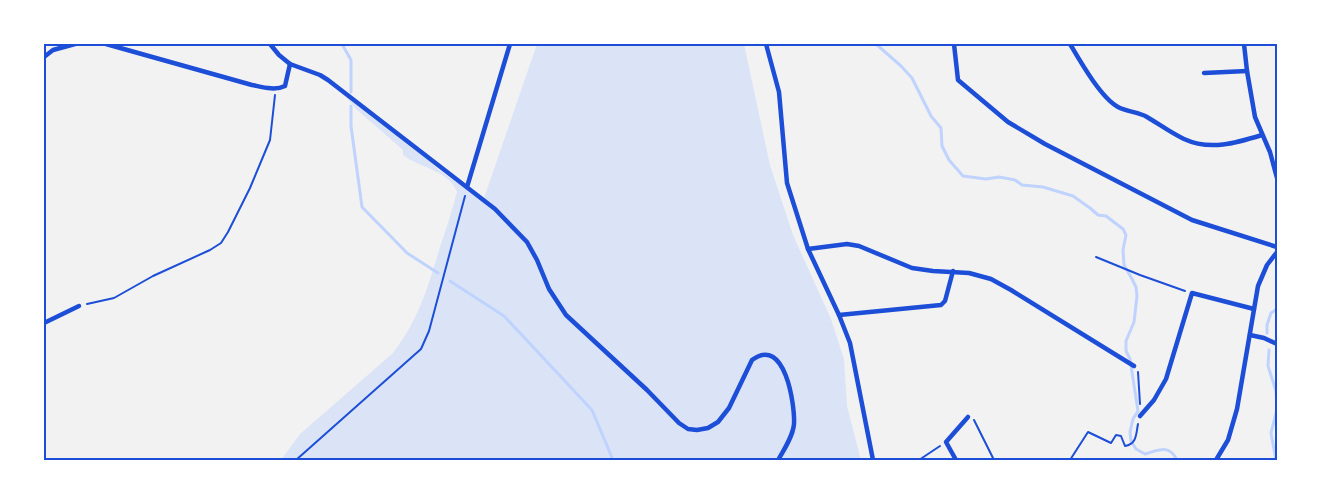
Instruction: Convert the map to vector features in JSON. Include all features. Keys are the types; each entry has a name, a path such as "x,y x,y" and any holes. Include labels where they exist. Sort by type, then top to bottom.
{"street":[{"path":"44,57 62,47 75,44"},
{"path":"106,44 252,85 276,88 283,87 286,84 290,64"},
{"path":"270,44 290,64 320,75 328,80 468,186 495,209 527,242 537,260 548,289 566,315 647,390 670,415 688,429 708,428 718,422 729,408 755,358 766,355 779,362 791,392 794,427 778,460"},
{"path":"468,186 510,44"},
{"path":"766,44 779,92 787,183 808,249 850,343 873,460"},
{"path":"954,44 958,80 1008,122 1045,144 1192,220 1277,247"},
{"path":"1070,44 1083,66 1112,103 1120,108 1144,115 1182,139 1196,144 1223,146 1262,135"},
{"path":"1244,44 1255,117 1270,152 1277,178"},
{"path":"1204,73 1247,71"},
{"path":"808,249 847,244 859,246 912,268 969,273 998,283 1134,366"},
{"path":"1216,460 1228,440 1237,409 1258,286 1263,272 1277,252"},
{"path":"839,315 941,304 945,301 952,271"},
{"path":"1140,416 1154,400 1166,379 1192,293 1254,309"},
{"path":"44,323 79,306"},
{"path":"1250,335 1264,338 1277,344"},
{"path":"956,460 946,442 968,417"}],"path":[{"path":"79,306 114,298 153,276 210,250 220,243 228,232 250,188 270,140 276,88"},
{"path":"296,460 421,349 429,331 468,186"},
{"path":"1096,257 1136,274 1192,293"},
{"path":"1070,460 1088,432 1111,443 1116,436 1121,436 1125,446 1132,444 1140,416 1140,374 1134,366"},
{"path":"968,417 973,417 994,460"},
{"path":"919,460 946,442"}],"shaded area":[{"path":"537,44 744,44 770,165 793,235 831,319 844,359 847,406 861,460 281,460 300,434 393,353 410,328 427,289 457,192 453,185 441,174 403,155 403,150 356,109 346,97 425,157 439,170 483,201"}],"waterway":[{"path":"342,44 351,60 351,92"},
{"path":"876,44 912,78 931,116 941,128 942,146 949,160 963,176 986,179 999,177 1015,180 1022,185 1043,187 1073,196 1098,215 1106,216 1123,229 1126,235 1123,250 1124,265 1136,287 1137,296 1134,322 1126,341 1126,351 1130,359 1138,411 1133,419 1130,432 1131,441 1136,449 1145,454 1167,450 1177,460"},
{"path":"351,106 351,126 362,207 407,253 438,273"},
{"path":"450,281 504,316 592,410 613,460"},
{"path":"1267,333 1267,325 1271,313 1277,309"},
{"path":"1269,350 1268,366 1276,391 1277,409 1271,433 1276,460"}]}
